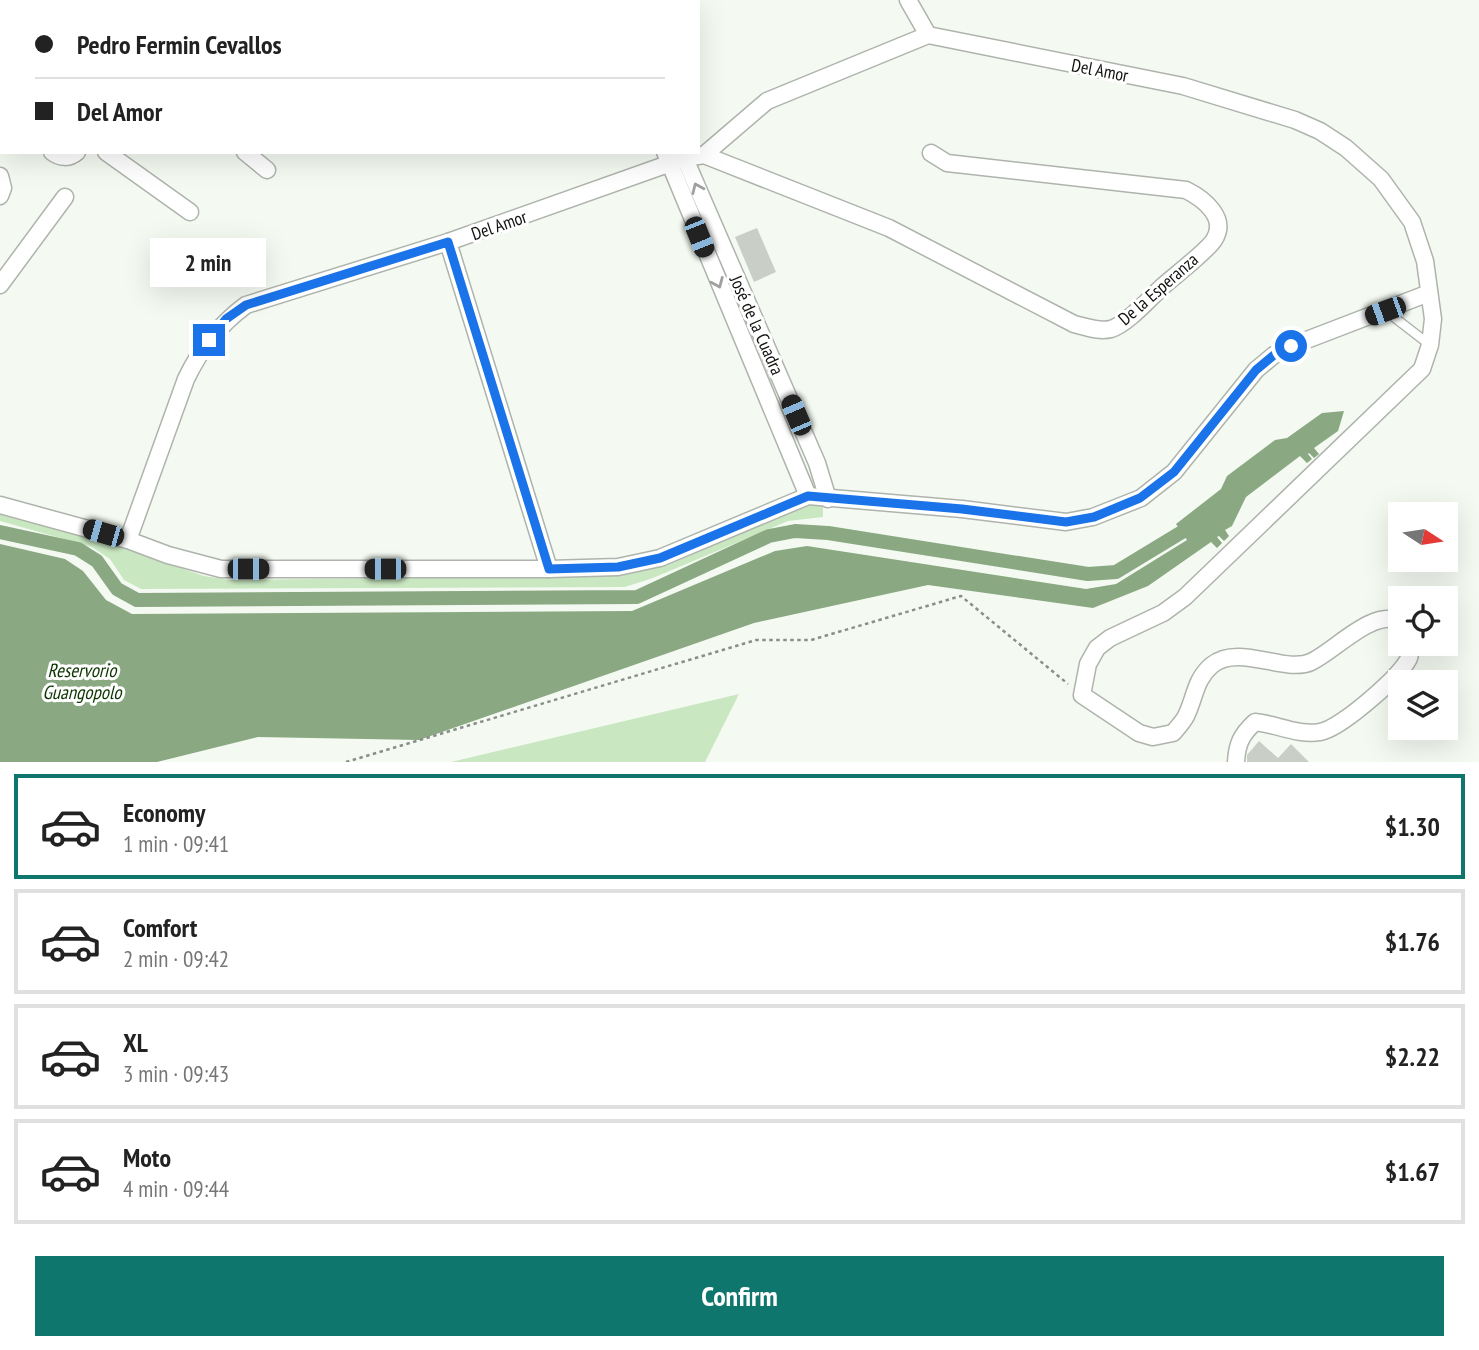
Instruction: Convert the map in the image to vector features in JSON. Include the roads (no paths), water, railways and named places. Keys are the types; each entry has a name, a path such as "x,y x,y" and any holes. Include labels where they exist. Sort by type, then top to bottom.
{"street":[{"path":"675,157 704,155 766,101 928,35 908,0"},
{"name":"Del Amor","path":"928,35 1183,86 1295,120 1320,131 1346,148 1381,179 1400,203 1419,239 1433,319 1430,345"},
{"name":"De la Esperanza","path":"704,155 889,228 1074,324 1092,329 1112,328 1133,313 1215,239 1218,220 1210,206 1186,190 947,163 931,153"},
{"path":"55,154 62,158 72,154"},
{"path":"109,154 190,212"},
{"path":"248,154 268,170"},
{"name":"Del Amor","path":"128,540 186,379 202,350 226,319 246,305 448,242 675,157"},
{"name":"José de la Cuadra","path":"675,157 755,320 817,463 828,499"},
{"name":"José de la Cuadra","path":"675,157 737,327 808,496"},
{"path":"0,176 4,188 0,197"},
{"path":"0,285 65,197"},
{"path":"448,242 549,569"},
{"path":"0,257 17,262"},
{"path":"0,505 221,569 618,567 660,558 808,496 962,509 1066,522 1094,517 1140,498 1174,472 1256,370 1274,355 1429,293"},
{"path":"737,327 755,320"},
{"path":"1388,619 1371,623 1309,663 1293,664 1229,656 1213,665 1196,685 1186,717 1173,733 1153,737 1139,733 1082,695 1088,664 1097,648 1110,638 1163,613 1185,597 1404,388 1422,369 1430,345"},
{"path":"1236,762 1237,747 1242,734 1255,722 1300,732 1318,733 1332,729 1381,689 1410,656"}],"lane":[{"path":"1385,311 1430,345"}],"water":[{"name":"Reservorio Guangopolo","path":"1344,411 1338,431 1314,448 1319,454 1314,458 1309,453 1312,459 1307,463 1300,456 1246,497 1232,526 1225,530 1229,536 1224,541 1217,537 1222,543 1217,548 1211,542 1148,586 1093,608 928,585 754,623 419,740 258,737 157,762 0,762 0,544 65,559 83,571 106,600 132,614 632,611 775,551 807,546 1086,589 1116,584 1187,540 1176,524 1221,489 1227,476 1275,440 1287,438 1322,413"}],"waterway":[{"path":"0,532 78,549 97,561 117,589 137,600 637,597 769,536 795,531 828,533 1088,574 1116,572 1182,532"}]}
